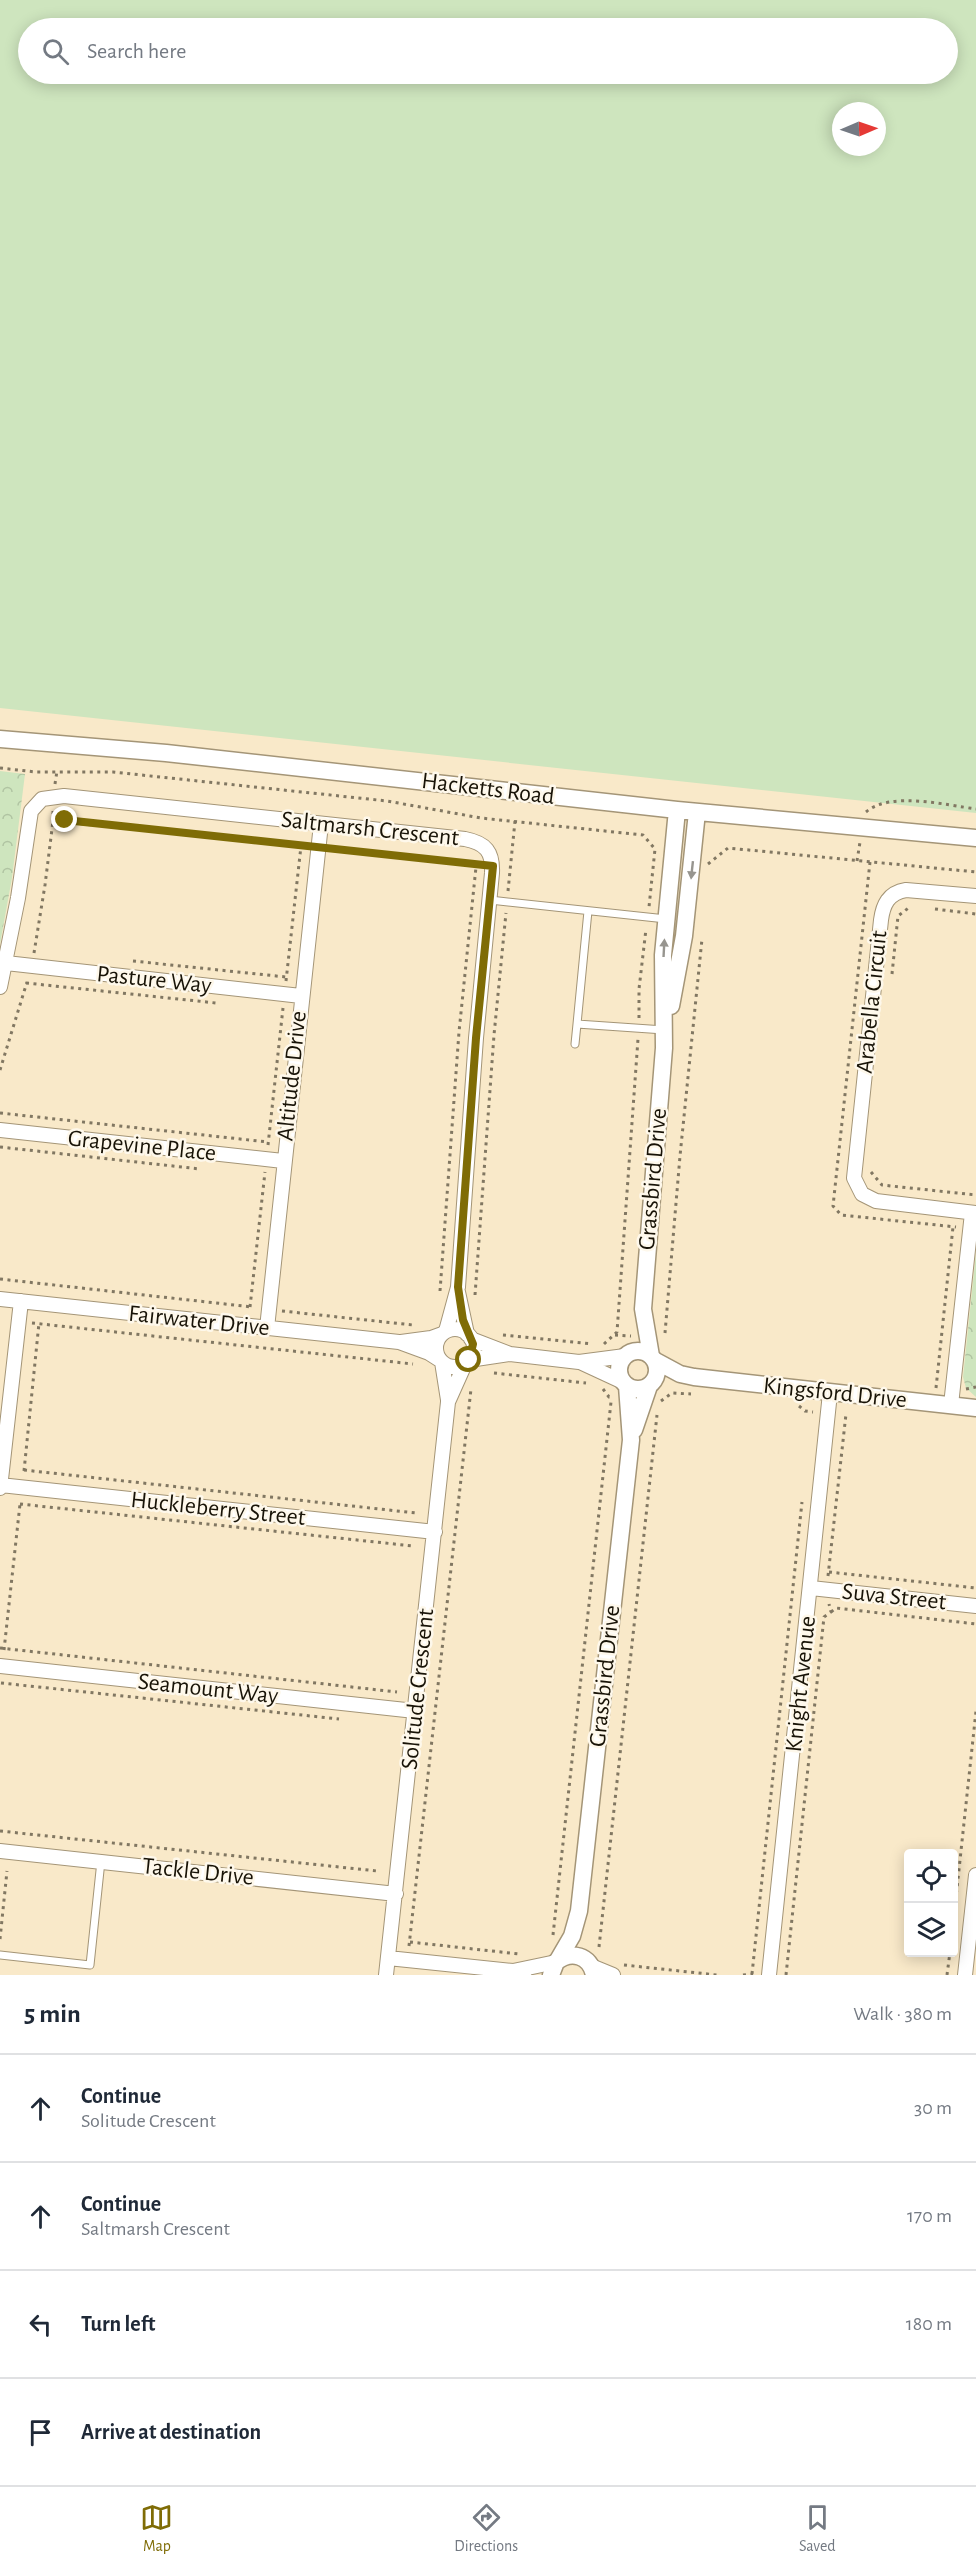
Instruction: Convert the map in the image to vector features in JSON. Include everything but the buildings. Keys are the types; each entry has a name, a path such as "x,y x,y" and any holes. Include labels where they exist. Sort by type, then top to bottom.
{"street":[{"name":"Hacketts Road","path":"0,738 339,770 677,810 976,838"},
{"name":"Saltmarsh Crescent","path":"54,796 473,841 488,849 493,866"},
{"path":"0,987 31,811 37,802 54,796"},
{"name":"Grassbird Drive","path":"627,1355 643,1310 664,1048 663,955 677,810"},
{"name":"Grassbird Drive","path":"664,1048 684,936 697,812"},
{"name":"Altitude Drive","path":"267,1328 283,1161 321,824"},
{"path":"493,866 476,1038 458,1287 444,1333 436,1344 441,1361 454,1367 467,1362 510,1354"},
{"name":"Arabella Circuit","path":"974,1213 876,1201 862,1194 855,1184 855,1164 883,908 891,896 906,890 976,896"},
{"name":"Pasture Way","path":"6,963 301,996"},
{"name":"Grapevine Place","path":"0,1130 283,1161"},
{"path":"952,1397 974,1213"},
{"path":"458,1287 473,1350 467,1362"},
{"name":"Fairwater Drive","path":"0,1299 399,1342 431,1338 444,1333"},
{"path":"0,1487 21,1301"},
{"name":"Grassbird Drive","path":"643,1310 652,1358"},
{"path":"444,1333 457,1330 510,1354 579,1362 641,1351 652,1358 657,1371 651,1384 638,1389 622,1391 579,1362"},
{"name":"Fairwater Drive","path":"399,1342 429,1353 441,1361"},
{"path":"622,1391 620,1366 627,1355"},
{"name":"Kingsford Drive","path":"652,1358 680,1374 694,1377 831,1393 952,1397 976,1408"},
{"name":"Solitude Crescent","path":"386,1975 448,1402 441,1361"},
{"name":"Solitude Crescent","path":"448,1402 467,1362"},
{"name":"Kingsford Drive","path":"651,1384 694,1377"},
{"name":"Grassbird Drive","path":"555,1966 572,1936 579,1911 631,1440 651,1384"},
{"name":"Grassbird Drive","path":"622,1391 631,1440"},
{"name":"Knight Avenue","path":"769,1975 831,1393"},
{"name":"Huckleberry Street","path":"0,1487 435,1532"},
{"name":"Suva Street","path":"811,1588 976,1606"},
{"name":"Seamount Way","path":"1,1666 415,1711"},
{"name":"Tackle Drive","path":"0,1851 396,1894"},
{"path":"965,1975 976,1875"},
{"name":"Grassbird Drive","path":"579,1911 590,1967"},
{"path":"388,1958 518,1973 555,1966 571,1955 590,1967 613,1975"}],"lane":[{"path":"490,900 666,919"},
{"path":"574,1044 588,911"},
{"path":"577,1024 664,1030"},
{"path":"0,1955 90,1965 101,1862"}],"path":[{"path":"0,768 36,772 113,772 387,801 481,818 643,835 655,849 653,867"},
{"path":"0,1070 31,966 45,885 57,771"},
{"path":"53,821 510,868"},
{"path":"474,1304 494,1035 515,821"},
{"path":"250,1307 301,846"},
{"path":"707,868 708,864 728,848 976,872"},
{"path":"892,975 898,916 910,906 921,908"},
{"path":"932,909 976,914"},
{"path":"664,1340 702,931"},
{"path":"26,983 224,1004"},
{"path":"498,1334 603,1345 617,1332 637,1081 639,989"},
{"path":"0,1113 268,1142"},
{"path":"0,1147 207,1169"},
{"path":"872,1161 871,1173 882,1185 976,1195"},
{"path":"952,1397 936,1388 953,1227"},
{"path":"0,1279 414,1325"},
{"path":"18,1321 420,1365"},
{"path":"0,1689 2,1648 39,1323"},
{"path":"484,1372 591,1383"},
{"path":"408,1959 472,1381 457,1379"},
{"path":"553,1942 622,1391 603,1388 603,1384"},
{"path":"599,1947 658,1406 672,1392 696,1395"},
{"path":"789,1405 801,1406 805,1411 846,1414 851,1412"},
{"path":"831,1612 828,1590 829,1572 846,1414"},
{"path":"24,1470 416,1513"},
{"path":"752,1974 803,1494"},
{"path":"20,1504 413,1546"},
{"path":"829,1572 976,1588"},
{"path":"786,1975 824,1617 836,1608 976,1624"},
{"path":"2,1648 397,1692"},
{"path":"1,1683 346,1720"},
{"path":"955,1903 976,1711"},
{"path":"414,1728 433,1730"},
{"path":"0,1831 377,1872"},
{"path":"0,1939 7,1871"},
{"path":"410,1942 525,1954"},
{"path":"947,1975 949,1957"},
{"path":"624,1965 717,1975"},
{"path":"743,1975 758,1975"}],"green space":[{"path":"0,0 976,0 976,813 0,708"},
{"path":"0,771 25,774 12,878 0,944"},
{"path":"976,1253 976,1397 966,1388 963,1377"}],"route":[{"path":"65,820 493,866 476,1038 458,1287 463,1320 473,1344 469,1360"}]}
